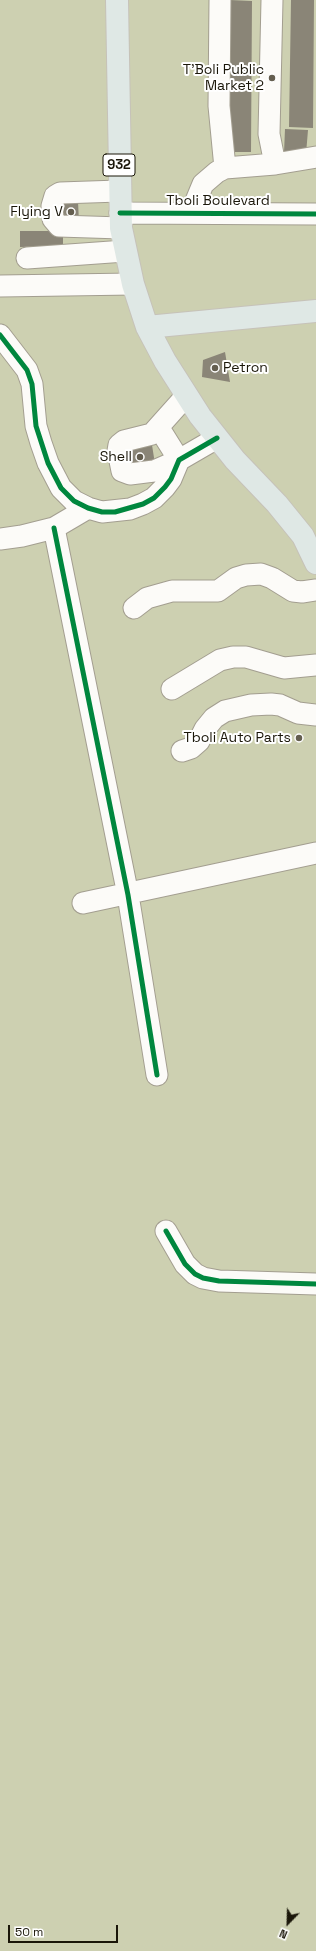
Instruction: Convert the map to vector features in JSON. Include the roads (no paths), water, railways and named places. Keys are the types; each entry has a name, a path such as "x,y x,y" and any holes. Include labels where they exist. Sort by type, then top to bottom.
{"main road":[{"name":"932","path":"117,0 119,191 121,221 125,251 133,284 147,327 186,396 217,438 303,536 316,563"},
{"path":"147,327 316,311"}],"street":[{"path":"220,0 219,106 232,167"},
{"path":"272,0 269,134 275,164"},
{"path":"191,213 203,184 211,176 232,167 254,153 269,134"},
{"path":"232,167 275,164 316,157"},
{"name":"Tboli Boulevard","path":"119,191 60,193 55,196 52,206 52,218 58,226 191,213 316,214"},
{"path":"27,258 125,251"},
{"path":"0,286 133,284"},
{"path":"0,335 27,370 32,384 36,426 48,463 61,488 74,501 88,508 102,512 115,512 143,504 154,498 171,479 179,460"},
{"path":"186,396 159,428 147,436 121,443 118,451 120,469 127,474 154,471 179,460 217,438"},
{"path":"159,428 179,460"},
{"path":"0,539 22,536 54,528 88,508"},
{"path":"54,528 128,894 157,1075"},
{"path":"134,608 147,598 165,592 218,591 236,578 246,575 261,574 272,578 293,591 302,592 316,590"},
{"path":"172,689 220,660 233,657 246,657 284,668 316,665"},
{"path":"182,751 192,748 199,742 205,728 214,718 225,711 251,705 271,704 280,705 298,713 316,715"},
{"path":"83,903 316,853"},
{"path":"166,1231 185,1264 195,1274 203,1278 219,1281 316,1284"}],"place":[{"name":"T'Boli Public Market 2","path":"272,78"},
{"name":"Flying V","path":"71,212"},
{"name":"Petron","path":"215,368"},
{"name":"Shell","path":"140,457"},
{"name":"Tboli Auto Parts","path":"299,738"}]}
